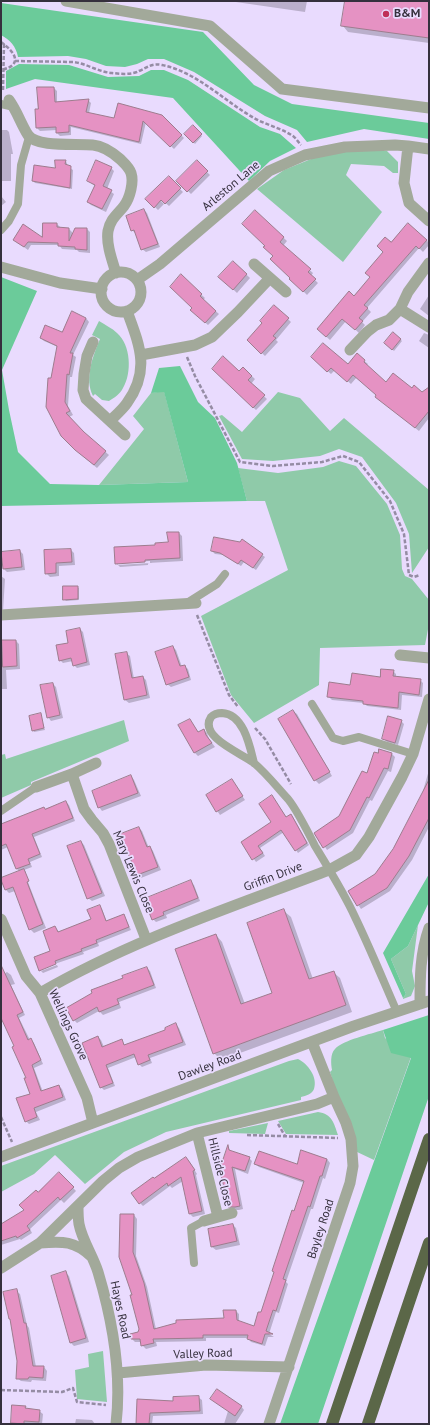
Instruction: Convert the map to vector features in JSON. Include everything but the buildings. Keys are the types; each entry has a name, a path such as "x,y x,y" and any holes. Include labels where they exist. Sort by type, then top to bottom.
{"highway":[{"path":"332,1424 429,1139"},
{"path":"368,1424 429,1243"}],"street":[{"path":"66,1 210,26 282,89 429,108"},
{"path":"8,104 29,137 41,143 95,145 110,152 126,165 131,174 132,184 125,205 111,221 108,231 109,243 116,273"},
{"path":"408,146 404,183 409,203 429,221"},
{"name":"Arleston Lane","path":"137,280 160,264 268,171 310,154 345,147 408,146 429,149"},
{"path":"350,350 367,332 376,325 389,320 400,309 408,292 429,263"},
{"path":"254,264 286,292"},
{"path":"1,267 60,283 102,289"},
{"path":"116,273 128,273 137,280 140,286 140,298 133,308 127,311 116,311 106,305 103,300 102,289 106,279 116,273"},
{"path":"141,355 195,345 212,337 270,278"},
{"path":"400,309 429,327"},
{"path":"110,421 127,403 136,387 140,373 141,355 127,311"},
{"path":"93,342 87,356 84,374 84,390 86,399 125,435"},
{"path":"1,615 191,603"},
{"path":"400,655 429,658"},
{"name":"Griffin Drive","path":"40,993 64,979 146,939 329,870 356,855 369,837 413,754 429,699"},
{"path":"36,787 72,774 96,763"},
{"name":"Mary Lewis Close","path":"72,774 84,808 103,833 109,844 146,939"},
{"name":"Wellings Grove","path":"1,919 26,976 40,993 87,1098 93,1123"},
{"path":"425,1002 420,978 423,945 429,928"},
{"name":"Dawley Road","path":"1,1157 312,1042 425,1002"},
{"name":"Bayley Road","path":"269,1424 350,1183 353,1166 351,1139 346,1123 312,1042"},
{"path":"1,1268 40,1243 88,1195 119,1168 138,1157 197,1133 316,1104 334,1097"},
{"name":"Hillside Close","path":"197,1133 218,1217"},
{"name":"Hayes Road","path":"78,1206 79,1224 98,1271 110,1312 118,1373 118,1406 116,1424"},
{"name":"Hillside Close","path":"204,1221 232,1214"},
{"path":"40,1243 59,1241 72,1243 93,1257"},
{"name":"Valley Road","path":"118,1373 206,1365 289,1367"}],"lane":[{"path":"1,230 9,222 18,204 21,165 29,137"},
{"path":"191,603 217,584 225,574"},
{"path":"312,704 333,738 343,741 359,737 413,754"},
{"path":"254,763 249,740 242,726 230,715 217,713 212,716 209,723 210,731 218,740 254,763 289,800 355,916 397,1012"},
{"path":"1,811 36,787"},
{"path":"194,1263 191,1228 204,1221"}],"path":[{"path":"2,70 14,65 15,61 15,55 10,48 3,43"},
{"path":"3,43 3,90 8,104"},
{"path":"15,61 84,63 111,74 128,74 138,72 147,66 157,64 163,65 194,78 255,119 292,136 310,154"},
{"path":"183,348 195,376 240,462 273,466 322,462 343,456 359,462 390,501 404,534 408,575 414,577 420,575"},
{"path":"191,603 229,695 242,712"},
{"path":"251,723 264,739 291,786"},
{"path":"1,1116 15,1152"},
{"path":"246,1135 351,1139"},
{"path":"1,1390 62,1392 73,1388 77,1402 118,1406"}],"green space":[{"path":"1,3 203,32 254,85 292,104 429,123 429,139 364,129 307,142 297,130 265,116 194,72 164,59 148,59 125,67 106,66 86,59 68,56 18,57 12,44 1,35"},
{"path":"19,64 69,65 108,77 139,76 151,70 164,70 188,80 260,127 280,134 296,148 270,161 249,181 173,98 35,79 6,89 6,71"},
{"path":"350,151 387,151 398,162 398,173 393,173 384,166 351,164 346,175 382,212 343,262 257,189 284,170 316,157"},
{"path":"1,277 37,291 2,370 18,452 50,484 99,485 188,482 164,392 151,393 159,368 180,366 198,402 215,418 237,463 247,501 1,506"},
{"path":"99,321 122,338 129,359 126,382 119,394 109,401 102,400 95,394 93,396 89,382 90,367 100,339 92,335"},
{"path":"164,391 188,482 99,485 144,429 133,416 151,393"},
{"path":"278,392 300,398 330,431 344,418 429,490 429,547 412,573 409,534 396,503 362,457 339,449 320,456 273,461 242,459 219,416 222,415 242,432"},
{"path":"339,461 356,466 387,504 400,535 402,569 405,576 412,579 429,600 429,624 425,645 320,648 319,685 254,723 231,695 201,616 288,570 265,501 247,501 238,468 278,473 323,467"},
{"path":"124,720 129,741 31,782 31,785 1,798 1,755 5,754 6,759"},
{"path":"429,874 429,902 408,946 391,959 406,994 403,998 383,953"},
{"path":"418,925 412,971 415,986 411,996 403,999 406,994 391,959 408,946"},
{"path":"429,1015 429,1096 318,1424 280,1424 411,1058 391,1053 383,1030"},
{"path":"383,1030 385,1038 411,1057 374,1160 355,1151 330,1072 332,1070 332,1054 335,1049 351,1040"},
{"path":"298,1059 309,1068 315,1080 313,1091 301,1097 301,1100 166,1132 124,1152 85,1184 55,1155 34,1174 1,1192 1,1166"},
{"path":"318,1112 323,1113 332,1120 338,1135 286,1134 278,1121"},
{"path":"268,1123 265,1134 229,1133 229,1131"},
{"path":"103,1351 107,1402 77,1399 75,1370 89,1367 88,1354"}],"place":[{"name":"B&M","path":"386,14"}]}
